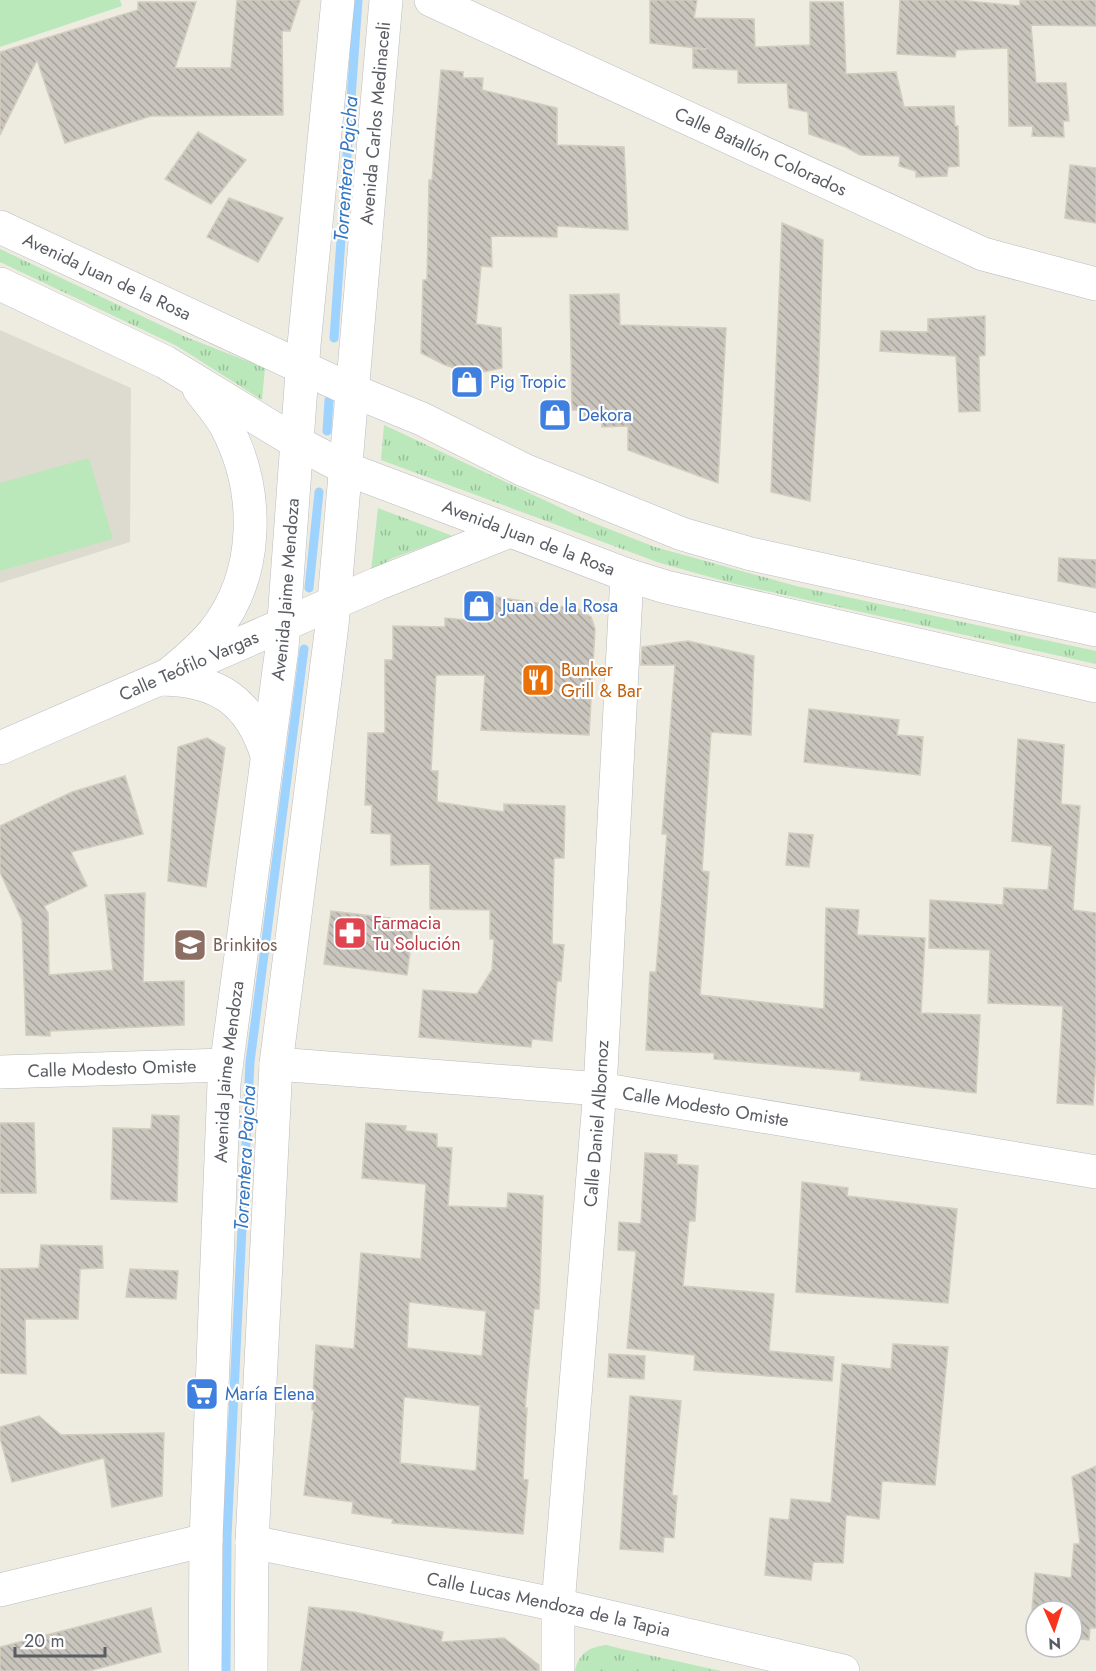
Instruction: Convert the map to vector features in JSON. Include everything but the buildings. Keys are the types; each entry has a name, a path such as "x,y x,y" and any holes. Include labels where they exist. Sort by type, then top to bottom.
{"main road":[{"path":"303,367 338,0"},
{"name":"Avenida Carlos Medinaceli","path":"351,390 386,0"},
{"name":"Calle Batallón Colorados","path":"431,0 983,254 1096,285"},
{"name":"Avenida Juan de la Rosa","path":"0,227 351,390 422,419 524,470 682,534 751,554 1096,630"},
{"name":"Avenida Juan de la Rosa","path":"0,284 165,362 296,442 347,469 627,575 666,587 1096,686"},
{"path":"164,679 192,656 215,630 233,600 245,568 251,534 250,499 243,465 226,425 199,390 165,362"},
{"name":"Avenida Jaime Mendoza","path":"205,1671 206,1540 226,1065 282,627 303,367"},
{"path":"251,1671 252,1542 276,1064 333,605 347,469 351,390"},
{"name":"Calle Teófilo Vargas","path":"0,748 164,679 377,584 510,531"},
{"name":"Calle Daniel Albornoz","path":"558,1671 558,1605 600,1089 627,575"},
{"path":"164,679 187,679 230,696 247,712 260,732 267,755"},
{"name":"Calle Modesto Omiste","path":"276,1064 600,1089 1096,1172"},
{"name":"Calle Modesto Omiste","path":"0,1072 226,1065"},
{"path":"0,1590 206,1540"},
{"name":"Calle Lucas Mendoza de la Tapia","path":"252,1542 558,1605 843,1671"}],"shaded area":[{"path":"0,330 131,388 130,542 0,583"}],"green space":[{"path":"0,0 120,0 122,6 0,47"},
{"path":"0,249 186,337 265,368 262,400 177,346 0,262"},
{"path":"384,425 591,522 655,547 796,586 1096,651 1096,664 735,584 660,563 381,460"},
{"path":"89,458 113,539 0,571 0,483"},
{"path":"378,508 453,536 393,558 371,571"},
{"path":"607,1645 721,1671 575,1671 582,1655 595,1647"}],"waterway":[{"name":"Torrentera Pajcha","path":"334,338 358,0"},
{"name":"Torrentera Pajcha","path":"327,431 329,400"},
{"name":"Torrentera Pajcha","path":"309,588 319,492"},
{"name":"Torrentera Pajcha","path":"226,1671 227,1537 250,1062 304,649"}],"place":[{"name":"Pig Tropic","path":"467,382"},
{"name":"Dekora","path":"555,415"},
{"name":"Juan de la Rosa","path":"479,606"},
{"name":"Bunker Grill & Bar","path":"538,680"},
{"name":"Farmacia Tu Solución","path":"350,933"},
{"name":"Brinkitos","path":"190,945"},
{"name":"María Elena","path":"202,1394"}]}
